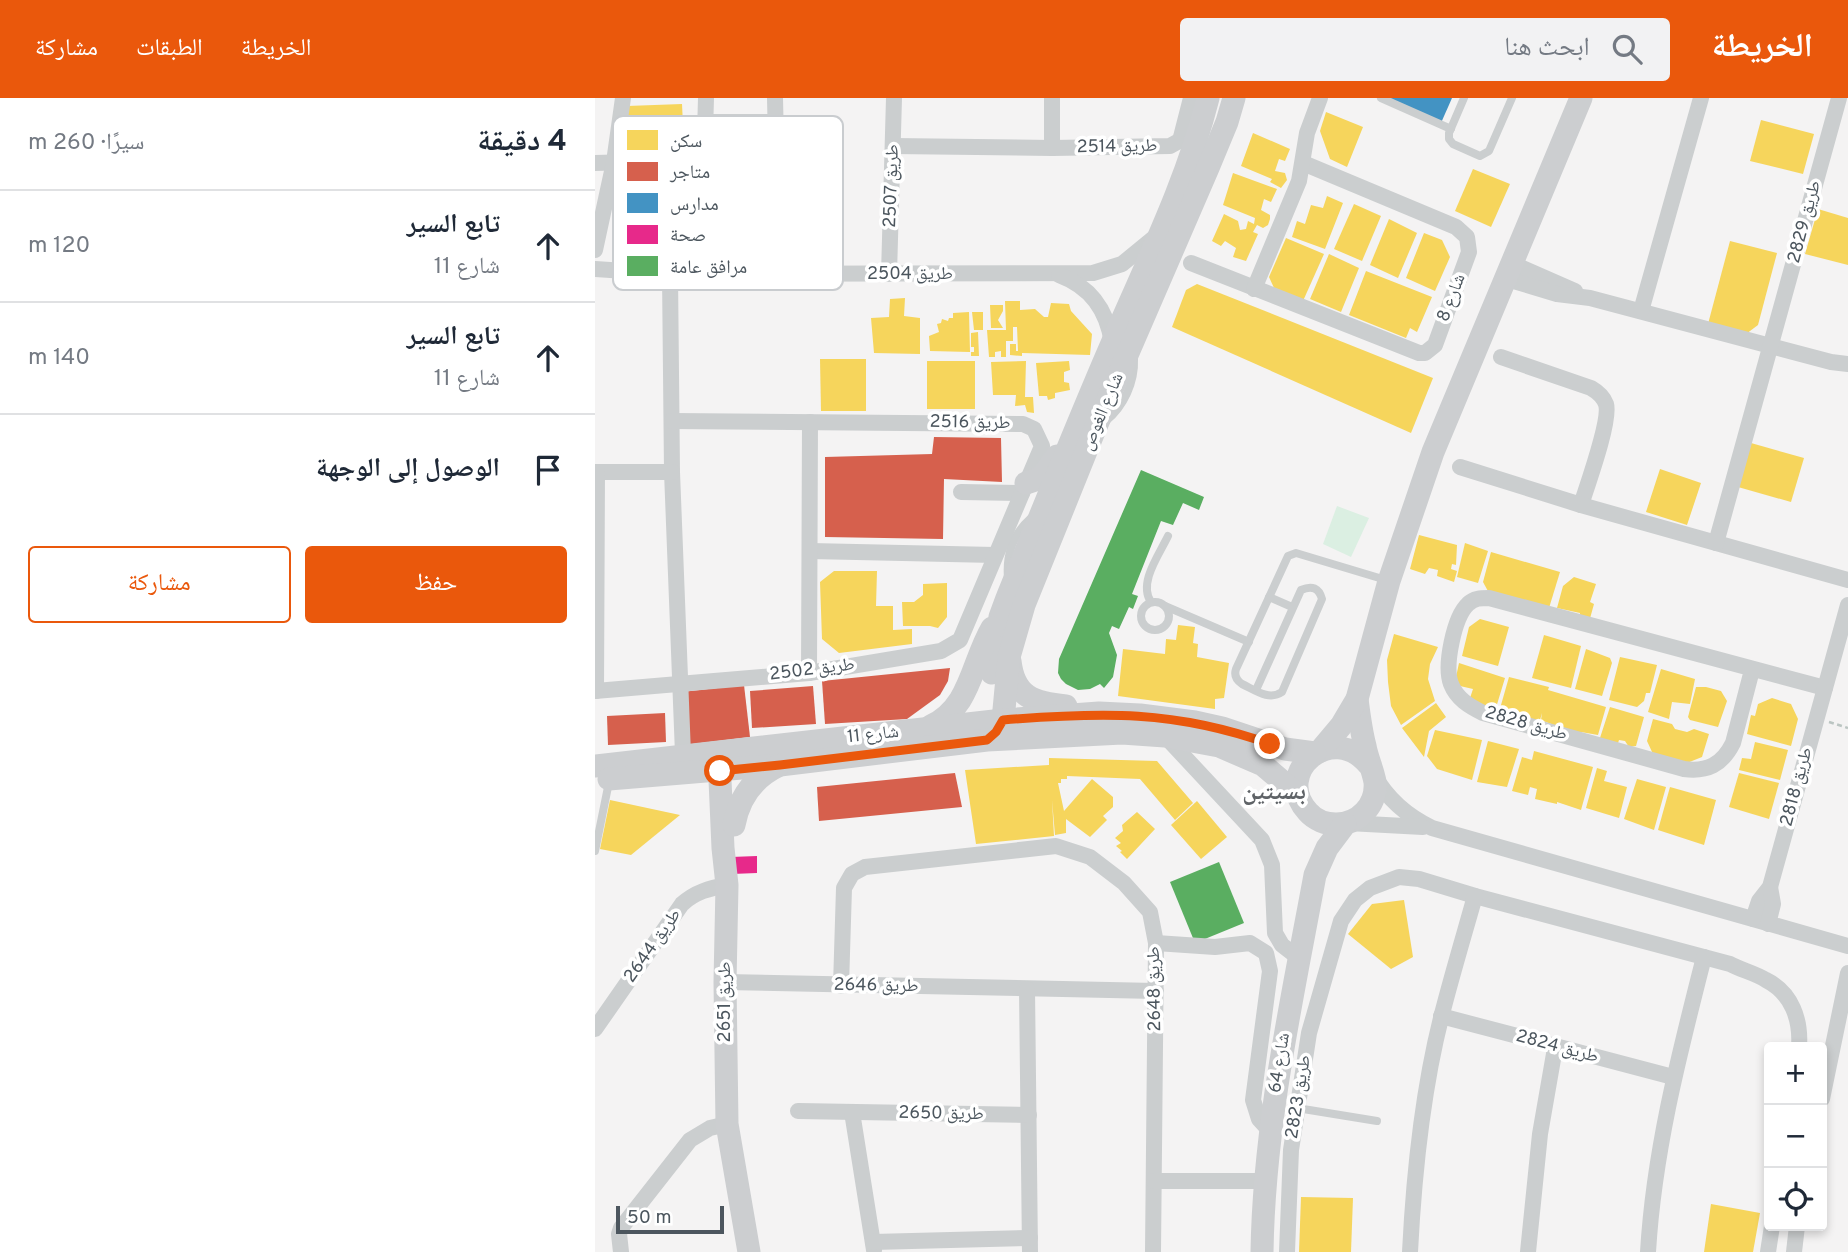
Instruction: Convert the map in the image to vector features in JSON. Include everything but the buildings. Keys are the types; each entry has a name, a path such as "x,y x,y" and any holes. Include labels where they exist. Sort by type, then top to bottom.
{"street":[{"path":"620,116 623,98"},
{"path":"705,116 706,98"},
{"path":"775,98 775,116"},
{"name":"طريق 2507","path":"889,274 894,98"},
{"name":"طريق 2514","path":"1052,98 1052,148"},
{"name":"طريق 2514","path":"893,146 1170,146 1181,136 1191,98"},
{"name":"شارع الغوص","path":"996,730 1009,657 1024,605 1095,429 1121,344 1190,158 1208,98"},
{"name":"شارع الغوص","path":"996,730 991,682 1000,617 1067,447 1121,344 1227,122 1234,98"},
{"path":"1227,122 1243,98"},
{"path":"1254,289 1299,181 1307,133 1320,98"},
{"path":"1581,98 1433,452 1389,581 1357,699 1341,726 1300,771 1297,787 1302,802 1311,815 1327,824 1389,824 1432,828 1848,946"},
{"path":"1641,311 1701,98"},
{"name":"طريق 2829","path":"1716,543 1839,98"},
{"path":"595,163 613,162"},
{"name":"شارع 8","path":"1191,263 1419,353 1425,353 1435,345 1469,252 1467,237 1463,231 1303,163"},
{"path":"595,250 613,167"},
{"name":"طريق 2504","path":"843,274 1093,273 1122,264 1161,232"},
{"name":"طريق 2504","path":"595,269 613,270"},
{"path":"1510,272 1557,294 1590,298 1831,362 1848,363"},
{"path":"1057,274 1071,280 1095,299 1121,344"},
{"path":"670,290 672,472 683,754"},
{"path":"1501,357 1591,388 1603,398 1607,413 1581,505"},
{"path":"1831,362 1848,371"},
{"name":"طريق 2516","path":"672,421 1023,424 1034,429 1042,446 960,640 941,651"},
{"path":"809,673 810,422"},
{"path":"961,492 1024,488 1041,478 1067,447"},
{"path":"1460,467 1581,505 1848,580"},
{"name":"طريق 2502","path":"672,472 596,472 596,691 809,673 941,651"},
{"path":"810,551 995,555"},
{"name":"طريق 2828","path":"1752,670 1733,743 1727,754 1719,763 1696,771 1483,713 1458,696 1448,669 1449,654 1461,614 1472,601 1489,598 1825,688"},
{"name":"طريق 2818","path":"1761,921 1773,904 1770,887 1848,606"},
{"path":"926,729 957,708 980,652 1000,617"},
{"path":"1009,657 1015,682 1032,701 1099,713"},
{"path":"1345,824 1361,816 1371,802 1375,786 1357,699"},
{"name":"شارع 11","path":"600,775 683,754 780,765 1099,713 1195,722 1285,749 1318,752"},
{"name":"شارع 11","path":"600,775 662,773 727,760 926,729 1091,733 1165,736 1219,746 1249,758 1275,774 1302,802"},
{"path":"1165,736 1262,840 1272,865 1275,933 1282,946 1300,959"},
{"path":"1318,752 1338,747 1363,758 1396,805 1432,828"},
{"name":"طريق 2651","path":"727,760 727,1124 746,1251"},
{"path":"662,773 694,781 707,790 728,822 748,789 768,771 780,765"},
{"name":"شارع 64","path":"1302,802 1313,849 1315,875"},
{"name":"شارع 64","path":"1262,1252 1271,1131 1284,1039 1315,875 1327,848 1345,824"},
{"name":"طريق 2648","path":"841,986 844,888 852,874 865,867 1056,846 1090,857 1124,883 1150,912 1156,943 1153,1252"},
{"name":"طريق 2823","path":"1287,1252 1291,1150 1310,1033 1334,945 1355,910 1375,892 1405,883 1431,883 1730,964 1769,981 1782,991 1794,1008 1799,1042"},
{"name":"طريق 2644","path":"595,1029 682,904 702,891 727,886"},
{"path":"1410,1252 1412,1201 1422,1112 1441,1016 1475,896"},
{"path":"1156,943 1215,947 1250,943 1266,953 1270,971 1253,1100 1259,1119 1271,1131"},
{"path":"1648,1252 1652,1197 1673,1077 1704,957"},
{"name":"طريق 2823","path":"1730,964 1765,971 1794,993 1804,1014 1807,1042"},
{"path":"1827,1075 1848,973"},
{"name":"طريق 2646","path":"725,982 1156,991"},
{"path":"852,1112 874,1247 1030,1245 1027,989"},
{"name":"طريق 2824","path":"1441,1016 1673,1077"},
{"path":"1528,1252 1540,1134 1555,1048"},
{"name":"طريق 2650","path":"798,1111 1029,1115"},
{"path":"621,1252 621,1228 691,1140 710,1128 727,1124"},
{"path":"1154,1181 1267,1181"},
{"path":"1768,1252 1771,1231"},
{"path":"1794,1252 1796,1231"}],"lane":[{"path":"1381,98 1451,129"},
{"path":"1464,98 1448,136 1451,142 1477,155 1484,155 1489,151 1512,98"},
{"path":"1151,602 1146,592 1147,582 1168,536"},
{"path":"1256,690 1301,590 1308,587 1320,592 1321,606 1282,692 1273,697 1256,690 1239,682 1235,676 1286,559 1296,553 1389,581"},
{"path":"1269,597 1292,607"},
{"path":"1165,606 1168,612 1165,626 1151,629 1145,625 1141,612 1151,602 1158,602 1249,642"},
{"path":"595,851 600,775"},
{"path":"1297,1108 1377,1121"}],"green space":[{"path":"1337,506 1369,518 1351,557 1323,544"}],"district":[{"name":"بسيتين","path":"1274,793"}],"route":[{"path":"720,771 987,740 1003,720 1075,714 1140,715 1195,722 1270,744"}]}
